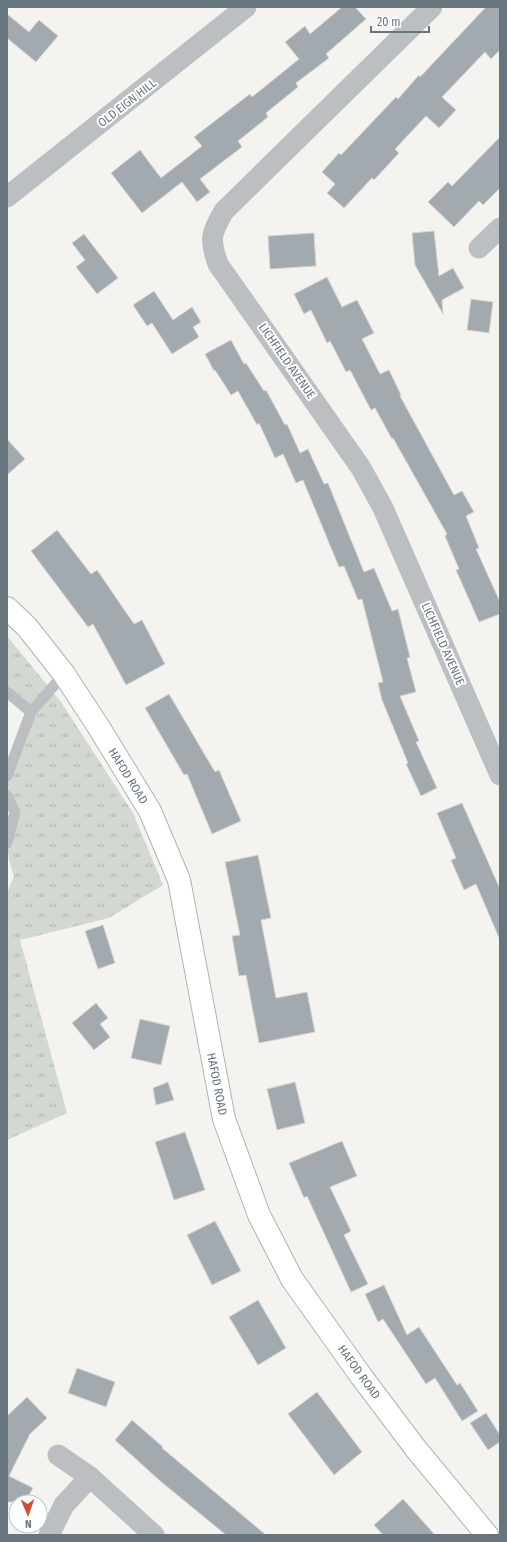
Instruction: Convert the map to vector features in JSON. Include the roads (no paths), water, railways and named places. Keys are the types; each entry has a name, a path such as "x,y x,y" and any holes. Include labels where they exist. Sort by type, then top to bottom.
{"street":[{"name":"OLD EIGN HILL","path":"7,197 246,7"},
{"name":"LICHFIELD AVENUE","path":"432,7 224,211 215,226 211,244 218,264 361,468 383,508 500,776"},
{"path":"479,248 500,228"},
{"name":"HAFOD ROAD","path":"7,608 26,627 64,674 150,810 179,880 224,1119 259,1215 292,1279 361,1376 416,1449 487,1535"},
{"path":"58,1455 90,1477 154,1535"},
{"path":"49,1535 64,1505 90,1477"}],"lane":[{"path":"7,776 32,712 64,674"},
{"path":"7,692 32,712"},
{"path":"7,796 15,812 7,843"}]}
